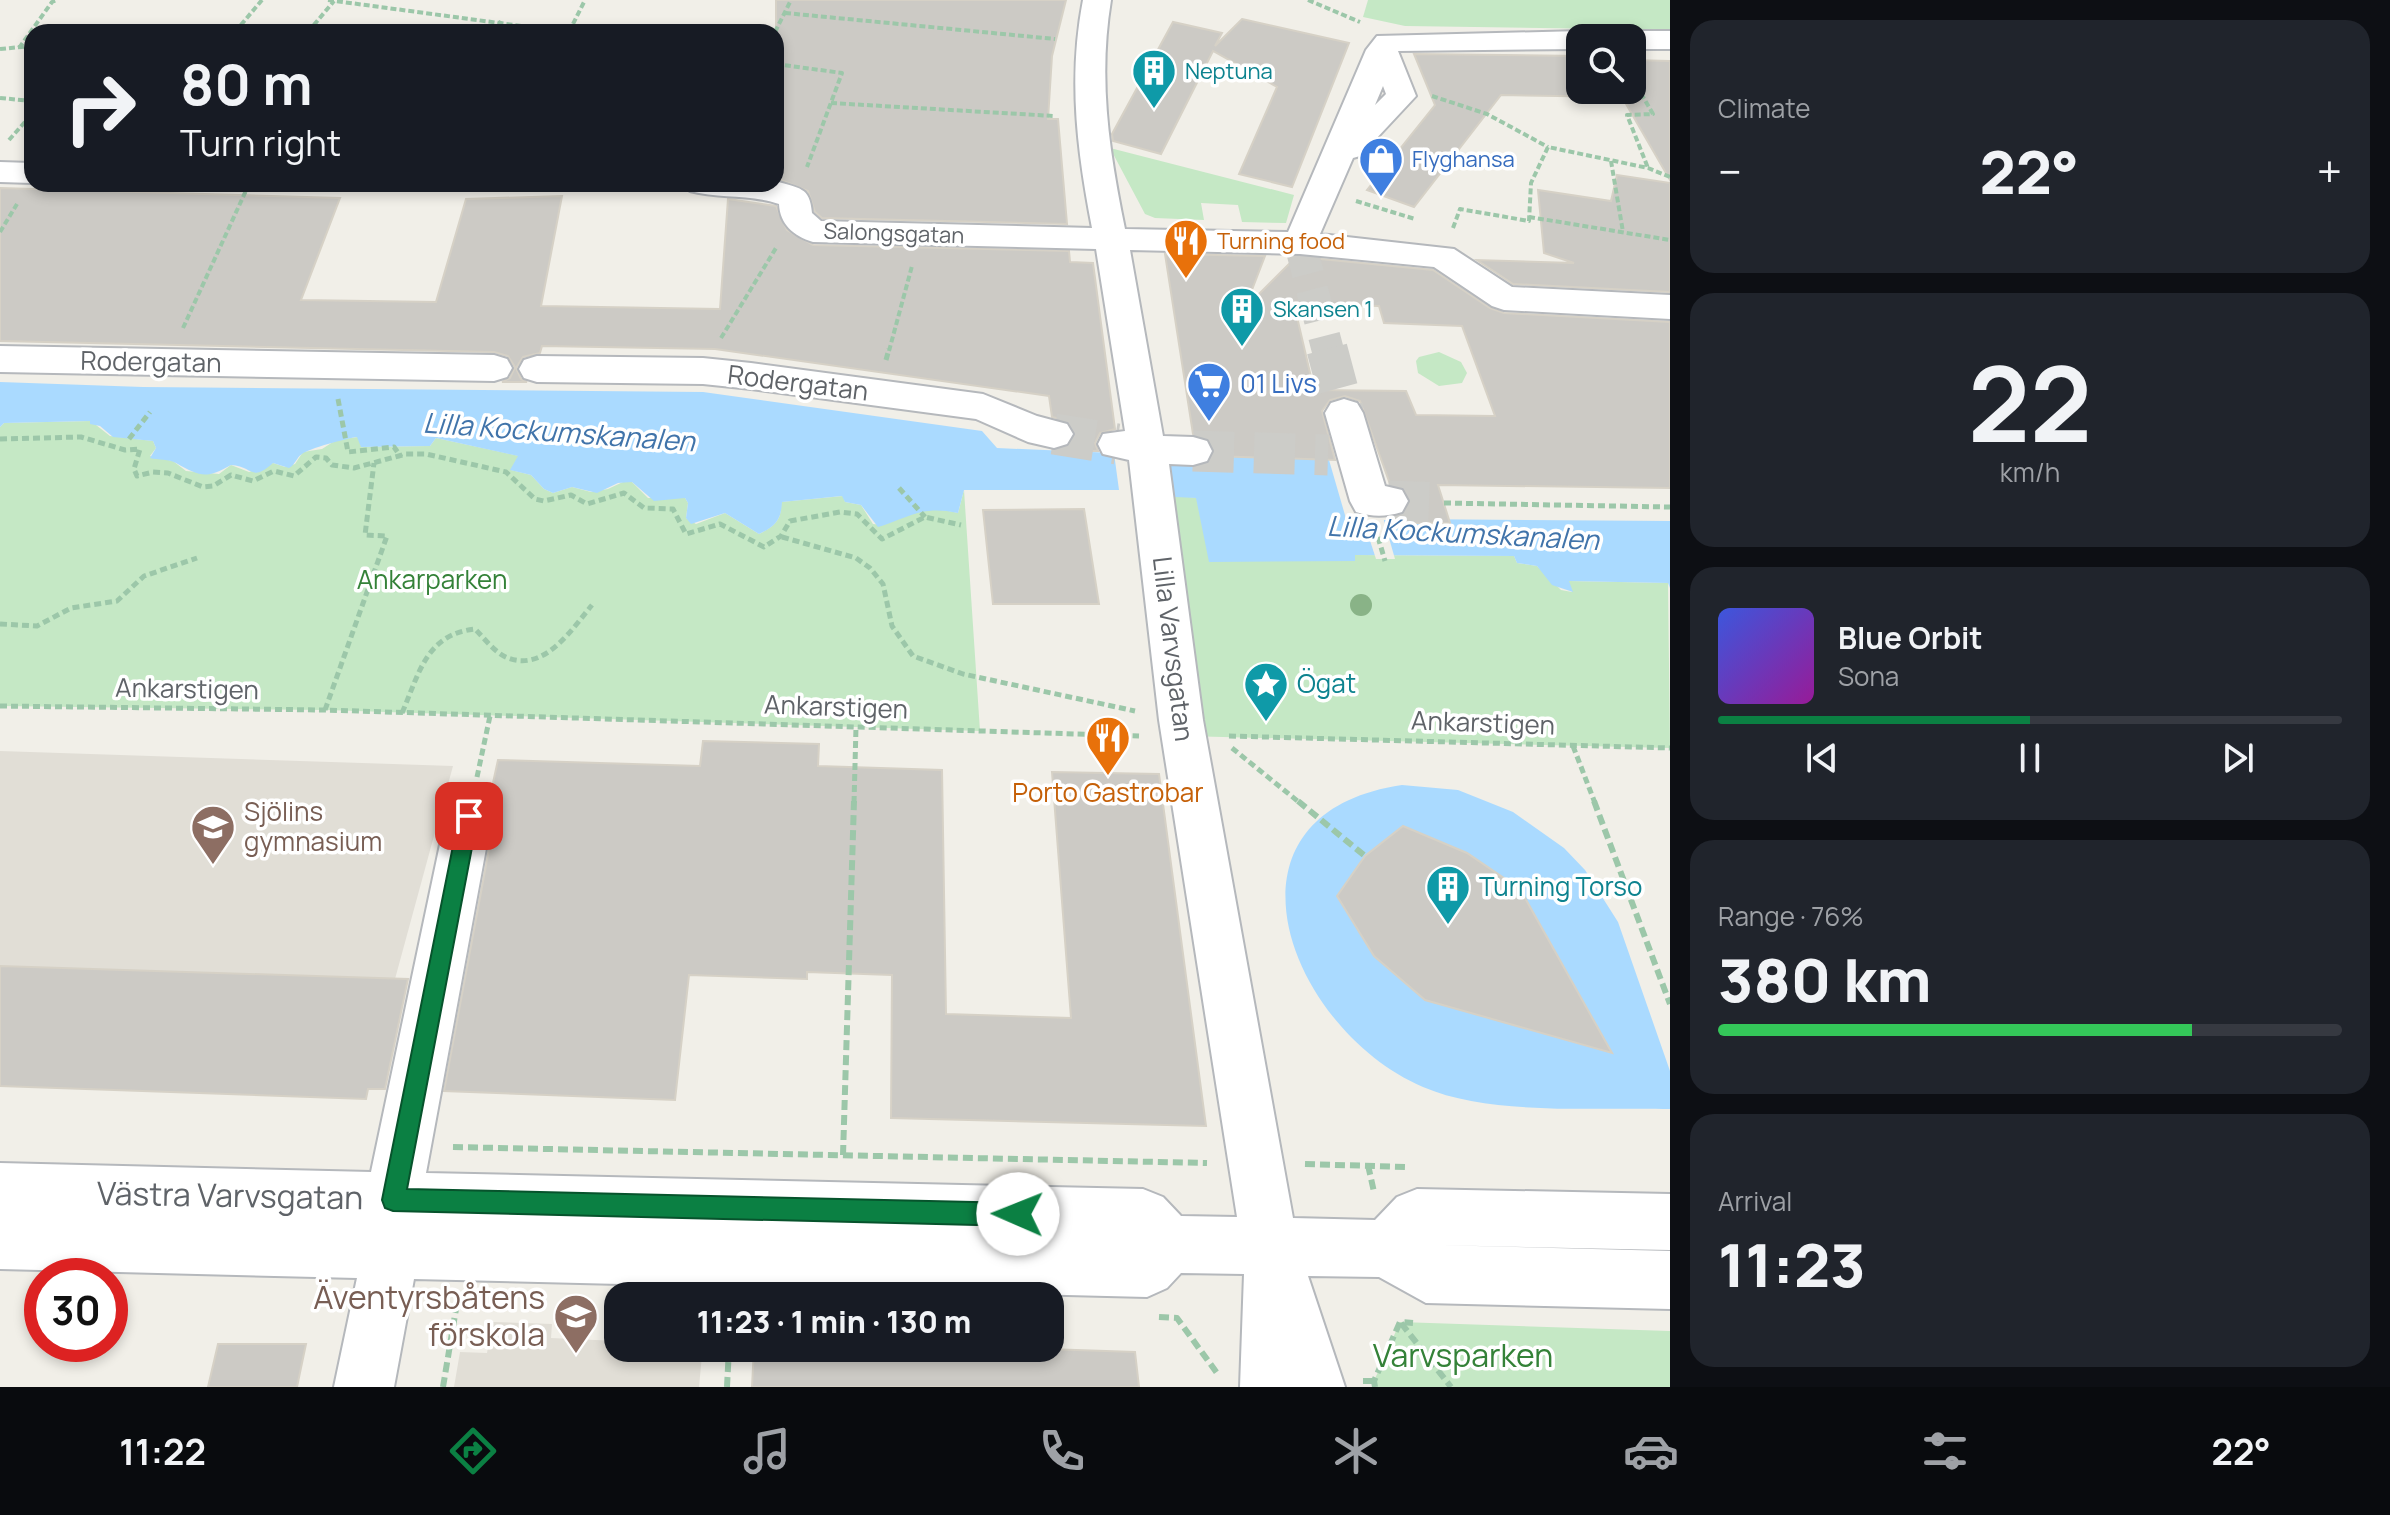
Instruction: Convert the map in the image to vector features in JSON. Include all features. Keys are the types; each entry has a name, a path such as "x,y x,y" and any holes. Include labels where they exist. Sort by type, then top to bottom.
{"street":[{"name":"Lilla Varvsgatan","path":"1097,0 1088,40 1088,119 1111,239 1140,458 1194,731 1292,1382"},
{"path":"1389,45 1566,40"},
{"path":"1646,40 1670,40"},
{"path":"1339,159 1401,96 1389,45"},
{"path":"1300,243 1389,45"},
{"path":"0,172 24,173"},
{"name":"Salongsgatan","path":"771,192 796,207 813,231 1111,239"},
{"path":"1111,239 1300,243 1442,257 1504,298 1670,307"},
{"name":"Rodergatan","path":"0,359 494,368"},
{"name":"Rodergatan","path":"537,369 703,371 983,407 1028,428 1054,434"},
{"path":"1344,413 1342,456 1370,501 1388,501"},
{"path":"1140,458 1193,451"},
{"path":"364,1387 403,1146 469,816"},
{"name":"Västra Varvsgatan","path":"0,1191 392,1225 1147,1268 1168,1244 1387,1249"},
{"path":"1670,1222 1417,1217 1387,1249 1426,1274 1670,1280"},
{"name":"Västra Varvsgatan","path":"0,1241 392,1225"}],"path":[{"path":"36,24 52,2 57,0"},
{"path":"242,24 262,0"},
{"path":"328,0 369,2 519,24"},
{"path":"572,24 585,0"},
{"path":"779,24 791,0"},
{"path":"1308,0 1389,45"},
{"path":"315,24 334,1"},
{"path":"785,13 1088,40"},
{"path":"19,48 24,41"},
{"path":"0,49 24,47"},
{"path":"703,371 796,207 842,73 784,65"},
{"path":"1401,96 1434,96 1487,114 1548,147 1648,168 1670,177"},
{"path":"0,98 24,100"},
{"path":"1646,102 1653,114 1627,115 1648,168"},
{"path":"831,103 1088,119"},
{"path":"0,149 24,123"},
{"path":"1442,257 1460,209 1529,221 1531,183 1548,147"},
{"path":"1611,161 1623,232"},
{"path":"167,363 245,192"},
{"path":"1529,217 1670,240"},
{"path":"877,393 906,288"},
{"path":"337,395 348,452 394,447 401,457"},
{"path":"129,439 150,412"},
{"path":"0,439 81,437 125,450 140,449 134,469 137,476 153,472 168,473 203,487 213,486 231,475 252,483 260,482 274,471 294,476 316,457 326,458 332,465 344,468 406,454 426,454 506,472 535,499 544,501 563,495 587,504 624,492 632,493 644,508 673,509 686,534 720,524 752,544 768,546 782,537 790,521 801,517 850,511 882,539 925,517"},
{"path":"325,710 387,536 365,535 374,463"},
{"path":"899,488 925,517 961,525"},
{"path":"1444,503 1670,507"},
{"path":"782,537 856,558 870,568 883,584 892,626 913,656 963,674 1194,731 1319,819 1365,856"},
{"path":"0,624 37,626 71,608 117,601 144,576 197,558"},
{"path":"402,713 434,643 457,628 475,629 506,658 527,662 554,650 592,605"},
{"name":"Ankarstigen","path":"0,706 325,710 856,727 1194,731 1670,748"},
{"path":"469,816 490,716"},
{"path":"843,1155 856,727"},
{"path":"1573,746 1670,1004"},
{"path":"403,1146 1415,1167"},
{"path":"443,1387 458,1302"},
{"path":"1145,1317 1177,1318 1217,1373 1292,1382 1375,1384 1400,1322"},
{"path":"1400,1322 1416,1323"},
{"path":"1400,1322 1451,1387"},
{"path":"727,1387 728,1362"}],"shaded area":[{"name":"Sjölins gymnasium","path":"0,751 453,766 395,979 0,966"},
{"name":"Äventyrsbåtens förskola","path":"492,1322 552,1324 551,1338 604,1340 604,1362 701,1362 699,1387 454,1387 460,1352 487,1353"}],"green space":[{"path":"1368,0 1670,0 1670,30 1646,30 1646,24 1566,24 1566,28 1405,26 1363,17"},
{"path":"1110,148 1294,195 1286,223 1242,222 1238,205 1201,203 1204,220 1155,218 1145,214"},
{"path":"1439,352 1461,362 1467,373 1462,383 1439,386 1418,373 1416,361 1419,357"},
{"name":"Ankarparken","path":"91,421 110,436 153,441 156,448 150,456 173,461 186,471 219,474 231,465 249,472 273,463 285,467 295,464 303,452 322,449 336,440 358,437 362,447 430,446 436,438 519,456 511,470 531,475 544,489 553,493 572,487 591,492 625,481 632,482 648,498 685,498 688,503 686,518 696,524 725,513 759,534 776,522 781,502 843,496 845,502 861,505 873,524 878,524 923,510 958,513 964,490 980,731 325,710 0,706 0,427 4,423"},
{"path":"1154,492 1196,498 1355,561 1354,555 1514,556 1517,563 1537,566 1561,590 1572,592 1568,581 1668,583 1670,748 1184,736"},
{"name":"Varvsparken","path":"1400,1322 1670,1331 1670,1387 1375,1387 1374,1381"}],"water":[{"name":"Lilla Kockumskanalen","path":"0,382 143,387 703,392 982,431 997,448 1114,453 1119,490 964,490 958,513 925,511 878,527 861,505 845,502 842,496 782,502 776,522 759,534 725,513 691,524 686,518 688,503 685,498 654,501 632,482 618,483 597,493 572,487 553,493 544,489 531,475 510,470 518,456 436,438 430,446 361,447 357,437 305,452 289,468 273,463 256,473 231,465 215,473 198,473 173,462 150,458 156,448 153,441 113,437 100,426 90,424 90,421 4,423 0,427"},
{"name":"Lilla Kockumskanalen","path":"1165,453 1329,460 1347,522 1404,519 1670,521 1670,588 1668,583 1569,581 1573,592 1552,585 1537,566 1517,563 1514,556 1355,555 1355,561 1209,562 1196,498 1175,497"},
{"path":"1402,785 1458,790 1513,812 1564,848 1585,870 1618,922 1670,1071 1670,1109 1544,1108 1479,1102 1423,1087 1375,1059 1335,1019 1305,974 1288,925 1287,878 1304,836 1341,804","holes":["1403,827 1467,853 1520,889 1611,1053 1425,1000 1374,956 1337,897 1365,856"]}],"pier":[{"path":"1383,517 1395,559 1376,559 1363,519"}],"building":[{"path":"776,0 1066,0 1052,56 1048,119 1058,119 1067,224 822,218 815,212 808,191 784,181 784,24 776,24"},
{"name":"Neptuna","path":"1242,19 1349,43 1292,187 1239,174 1277,87 1213,51 1161,154 1113,141 1112,134 1173,22 1222,33 1215,46"},
{"path":"1414,54 1566,56 1566,96 1501,95 1414,207 1367,190 1435,105"},
{"path":"1646,60 1670,61 1670,180 1626,104 1646,104"},
{"path":"1617,175 1670,183 1670,292 1513,284 1477,260 1574,263 1544,253 1538,190 1611,201"},
{"path":"0,188 24,189 24,192 340,198 301,300 436,302 466,199 562,196 541,306 720,309 728,199 776,206 787,230 813,245 1069,251 1070,262 1093,263 1115,429 1100,433 1095,443 1098,451 1056,451 1070,446 1076,432 1068,421 1052,417 1049,396 715,349 542,346 540,353 523,357 516,368 521,379 527,382 502,382 510,378 515,367 508,356 494,352 0,341"},
{"path":"1165,254 1265,256 1245,308 1296,257 1300,257 1433,270 1490,308 1504,313 1670,322 1670,488 1438,485 1450,523 1408,523 1405,513 1411,500 1405,489 1390,484 1360,401 1345,396 1330,400 1322,411 1335,460 1213,456 1215,450 1210,440 1193,434","holes":["1294,304 1379,306 1384,323 1462,326 1495,416 1416,415 1406,391 1314,390"]},
{"path":"1084,509 1099,604 993,604 983,510"},
{"path":"703,741 819,744 818,766 942,770 946,1014 1071,1018 1052,772 1159,774 1206,1126 891,1118 892,975 807,972 807,979 689,975 675,1100 444,1091 495,817 489,801 498,760 700,766"},
{"name":"Turning Torso","path":"1403,826 1467,853 1520,889 1612,1053 1425,1000 1374,956 1337,896 1365,856"},
{"path":"0,966 408,979 385,1089 368,1089 366,1099 0,1086"},
{"path":"218,1344 306,1344 297,1387 208,1387"},
{"path":"1064,1350 1135,1352 1139,1387 752,1387 753,1362 1064,1362"}],"tunnel":[{"path":"1300,243 1328,351"},
{"path":"1327,349 1344,413"},
{"path":"1054,434 1117,444"},
{"path":"1193,451 1328,455"},
{"path":"1388,501 1444,503"}],"place":[{"name":"Neptuna","path":"1154,110"},
{"name":"Flyghansa","path":"1381,198"},
{"name":"Turning food","path":"1186,280"},
{"name":"Skansen 1","path":"1242,348"},
{"name":"01 Livs","path":"1209,423"},
{"name":"Ögat","path":"1266,723"},
{"name":"Porto Gastrobar","path":"1108,777"},
{"name":"Sjölins gymnasium","path":"213,866"},
{"name":"Turning Torso","path":"1448,926"},
{"name":"Äventyrsbåtens förskola","path":"576,1355"}],"route":[{"path":"469,816 393,1200 1018,1214"}]}
